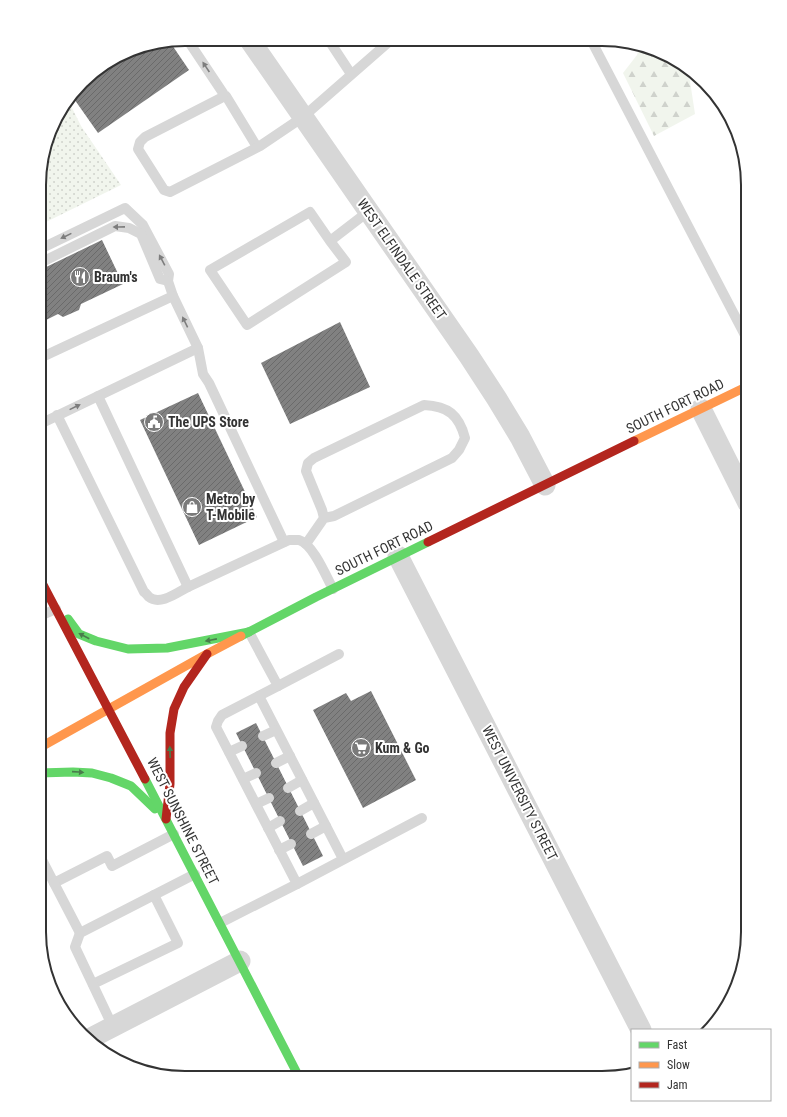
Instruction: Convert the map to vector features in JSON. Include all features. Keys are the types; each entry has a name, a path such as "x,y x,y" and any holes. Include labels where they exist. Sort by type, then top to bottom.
{"main road":[{"name":"SOUTH FORT ROAD","path":"46,744 207,654 333,589 741,389"},
{"path":"46,588 79,634 114,646 128,649 167,648 249,632"},
{"name":"WEST SUNSHINE STREET","path":"46,590 195,874 296,1071"},
{"path":"166,819 171,775 170,728 174,710 188,679 207,654"},
{"path":"46,773 92,773 111,778 131,786 166,819"}],"street":[{"name":"WEST ELFINDALE STREET","path":"254,46 369,211 497,399 545,485"},
{"path":"701,409 741,489"},
{"name":"WEST UNIVERSITY STREET","path":"398,556 640,1029"},
{"path":"93,1037 240,962"}],"lane":[{"path":"192,46 223,93 223,96 226,96 257,147"},
{"path":"333,46 351,74"},
{"path":"223,96 145,137 140,142 138,149 164,190 170,192 257,147 303,117 384,46"},
{"path":"594,46 741,328"},
{"path":"46,245 125,208 143,225 169,274 168,281 173,296 198,348 203,374 209,383 284,542"},
{"path":"330,241 369,211"},
{"path":"310,212 330,241 346,262 247,326 210,270 310,212"},
{"path":"46,260 115,226 130,228 141,234 160,279 168,281"},
{"path":"46,355 173,296"},
{"path":"46,421 198,348"},
{"path":"98,396 188,587"},
{"path":"306,544 324,518 334,516 452,458 459,450 465,438 457,418 448,411 436,406 424,405 314,458 308,463 306,471 324,518"},
{"path":"57,415 144,592 149,598 158,600 167,598 289,540 299,540 306,544 313,552 333,589"},
{"path":"46,613 56,609"},
{"path":"249,632 278,686"},
{"path":"297,884 216,727 222,715 339,654"},
{"path":"259,696 343,859"},
{"path":"263,736 276,730"},
{"path":"229,752 242,746"},
{"path":"276,763 290,756"},
{"path":"243,779 256,773"},
{"path":"288,788 302,780"},
{"path":"256,804 269,798"},
{"path":"300,811 314,803"},
{"path":"220,923 422,818"},
{"path":"268,828 280,821"},
{"path":"311,834 326,826"},
{"path":"54,883 106,856 112,866 174,834"},
{"path":"280,850 292,844"},
{"path":"46,868 80,934"},
{"path":"113,1027 75,947 80,934 195,874"},
{"path":"93,984 178,943 154,895"}],"green space":[{"path":"638,51 655,57 672,65 689,77 695,114 654,136 623,73 637,55"},
{"path":"71,106 81,126 121,185 46,222 47,167 53,140"}],"building":[{"path":"173,46 189,70 98,133 75,100 80,93 93,80 124,60 149,51"},
{"name":"Braum's","path":"102,240 123,284 81,304 79,310 63,317 58,314 46,320 46,267"},
{"path":"340,322 370,387 290,424 261,363"},
{"path":"198,393 257,517 199,545 140,420"},
{"path":"371,691 416,780 363,808 313,710 346,693 351,701"},
{"path":"256,723 323,856 303,866 236,733"}],"traffic: fast":[{"path":"241,636 428,542"},
{"path":"68,619 79,634 96,641 128,649 167,648 249,632"},
{"path":"46,773 92,773 111,778 131,786 155,809"},
{"path":"145,779 296,1071"}],"traffic: slow":[{"path":"634,441 741,389"},
{"path":"46,744 241,636"}],"traffic: jam":[{"path":"428,542 634,441"},
{"path":"46,590 145,779"},
{"path":"166,819 170,784 170,733 174,709 184,687 207,654"}],"place":[{"name":"Braum's","path":"80,277"},
{"name":"The UPS Store","path":"154,422"},
{"name":"Metro by T-Mobile","path":"192,507"},
{"name":"Kum & Go","path":"361,748"}]}
